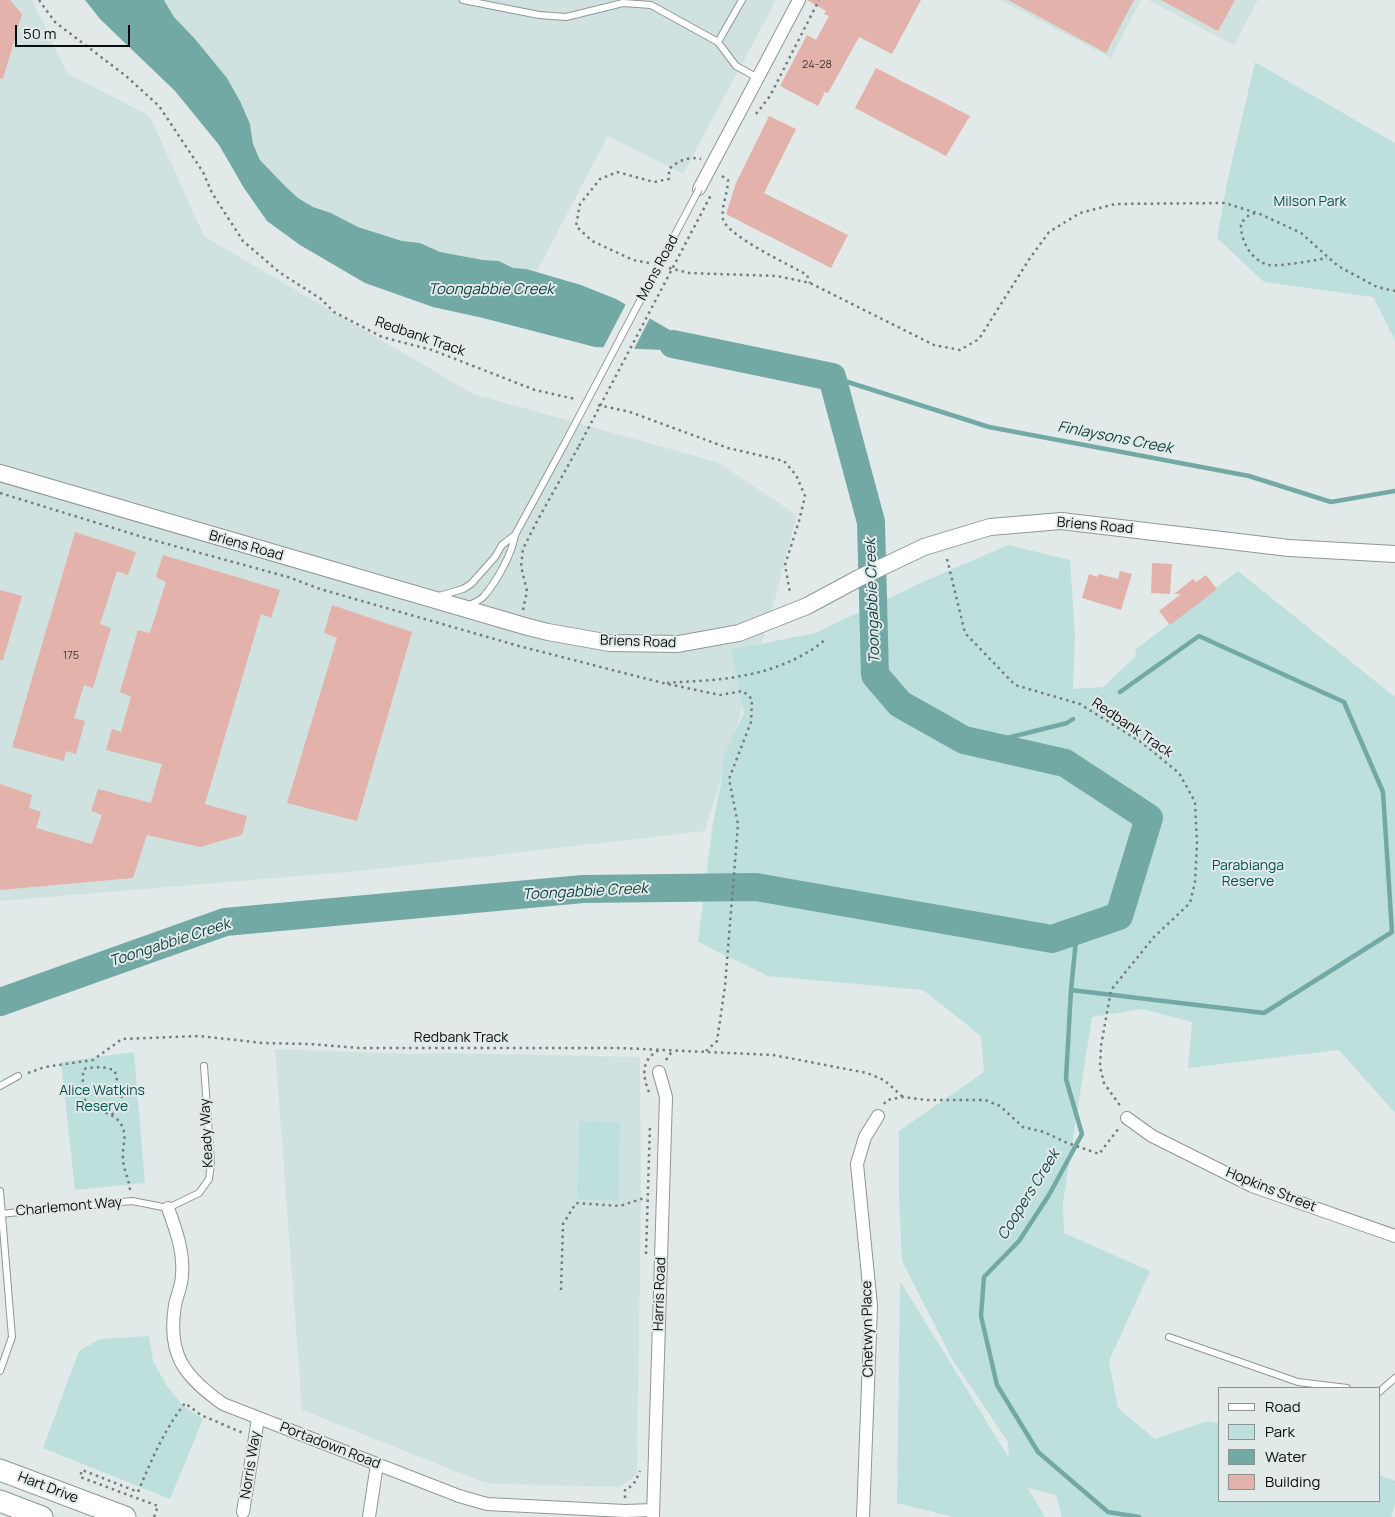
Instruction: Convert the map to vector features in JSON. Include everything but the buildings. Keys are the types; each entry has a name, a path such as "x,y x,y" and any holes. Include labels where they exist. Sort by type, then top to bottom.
{"highway":[{"name":"Hart Drive","path":"0,1470 125,1517"},
{"path":"0,1501 42,1517"}],"street":[{"name":"Mons Road","path":"705,192 713,162 799,0"},
{"name":"Briens Road","path":"0,473 548,632 610,643 678,644 739,633 807,606 858,578 924,547 990,527 1061,521 1289,548 1395,554"},
{"name":"Harris Road","path":"653,1514 666,1098 659,1072"},
{"name":"Chetwyn Place","path":"864,1517 871,1306 857,1164 865,1137 878,1116"},
{"name":"Hopkins Street","path":"1127,1118 1152,1136 1252,1186 1395,1236"},
{"name":"Portadown Road","path":"168,1208 179,1239 182,1276 175,1304 172,1333 176,1352 187,1372 199,1387 222,1404 459,1496 488,1504 530,1512 625,1511 653,1514"},
{"name":"Norris Way","path":"243,1512 258,1419"},
{"path":"369,1517 377,1464"}],"lane":[{"path":"463,0 539,15 566,17 623,3 651,5 718,42 736,66 758,78"},
{"path":"718,42 742,0"},
{"name":"Mons Road","path":"464,608 483,597 492,585 513,547 515,535 705,192"},
{"name":"Mons Road","path":"429,598 456,592 471,584 495,557 502,545 515,535"},
{"name":"Keady Way","path":"168,1208 200,1193 209,1179 210,1163 204,1066"},
{"path":"0,1086 18,1076"},
{"path":"0,1191 12,1337 0,1371"},
{"name":"Charlemont Way","path":"1,1213 132,1201 168,1208"},
{"path":"1169,1337 1298,1382 1339,1387"},
{"path":"1380,1391 1395,1378"}],"path":[{"name":"Redbank Track","path":"39,0 56,22 126,76 159,106 203,172 212,193 243,242 279,272 320,299 334,312 382,338 435,351 535,390 582,401"},
{"path":"755,115 770,96 819,0"},
{"path":"652,264 633,260 592,241 576,226 580,204 600,179 617,172 654,182 669,179 669,169 684,159 694,158 713,162"},
{"path":"717,182 725,168"},
{"path":"721,176 728,180 722,210 724,221 732,232 743,240 807,274 810,284"},
{"path":"523,610 527,591 522,566 524,549 536,523 579,446 705,192 714,189"},
{"path":"661,266 689,272 776,276 810,284 934,345 960,350 979,339 1030,258 1049,232 1080,213 1115,204 1225,203 1256,212 1301,234 1338,266 1377,287 1395,291"},
{"path":"1256,212 1249,215 1241,223 1240,234 1254,257 1270,266 1327,258"},
{"path":"592,403 630,412 728,448 784,461 796,475 805,496 785,564 790,592"},
{"path":"0,492 149,539 288,577 329,591 519,646 663,683 720,695 743,691 752,699 751,722 729,779 738,824 725,986 717,1041 705,1052"},
{"name":"Redbank Track","path":"947,559 965,633 1015,685 1080,704 1141,742 1179,773 1195,802 1197,842 1195,882 1190,903 1154,937 1111,990 1101,1046 1100,1067 1104,1083 1127,1118"},
{"path":"519,646 520,640"},
{"path":"663,683 741,676 782,664 807,654 825,640"},
{"name":"Redbank Track","path":"18,1076 45,1067 93,1060 122,1039 200,1036 359,1048 673,1049 772,1055 852,1069 884,1080 903,1096"},
{"path":"112,1115 122,1096 116,1087 116,1073 108,1068 86,1068 83,1071 83,1086 84,1098 87,1103 112,1115 121,1124 125,1136 122,1157 129,1180 132,1201"},
{"path":"878,1116 887,1100 903,1096 926,1100 985,1100 1000,1106 1023,1127 1044,1132 1098,1154 1127,1118"},
{"path":"647,1214 649,1141"},
{"path":"561,1290 562,1224 576,1203 620,1206 641,1199 647,1199"},
{"path":"154,1517 158,1506 80,1477 82,1470 138,1492 170,1424 185,1403 201,1415 255,1438"},
{"path":"625,1499 625,1489 631,1487 636,1482 639,1472"}],"shaded area":[{"path":"0,0 32,0 68,74 150,116 204,236 473,394 717,462 797,515 775,599 705,831 359,871 0,901"},
{"path":"164,0 776,0 683,174 608,136 536,273 513,268 499,261 440,252 420,243 402,241 358,227 331,213 313,207 298,198 260,160 253,144 250,124 227,78 174,17"},
{"path":"1000,0 1141,0 1111,58"},
{"path":"1148,0 1258,0 1234,45"},
{"path":"275,1049 414,1054 640,1057 641,1197 637,1474 620,1487 494,1484 477,1480 302,1410"}],"green space":[{"name":"Milson Park","path":"1255,62 1395,143 1395,340 1373,297 1264,282 1217,238 1228,178"},
{"name":"Parabianga Reserve","path":"1008,545 1070,560 1075,638 1073,689 1103,687 1135,657 1136,649 1238,571 1395,697 1395,1113 1339,1050 1188,1068 1192,1022 1142,1009 1092,1017 1063,1202 1064,1233 1150,1271 1109,1361 1118,1408 1155,1439 1207,1421 1218,1423 1218,1502 1380,1502 1380,1475 1395,1481 1395,1505 1391,1517 1062,1517 1056,1495 1028,1488 1045,1517 953,1517 897,1503 900,1281 1009,1458 1008,1442 952,1359 902,1261 899,1197 899,1131 984,1072 981,1036 923,990 768,976 698,942 713,822 721,784 724,755 744,713 731,650 815,633 925,581"},
{"name":"Alice Watkins Reserve","path":"134,1052 145,1183 75,1190 61,1062"},
{"path":"579,1121 620,1122 618,1201 577,1199"},
{"path":"149,1336 153,1361 167,1386 183,1406 203,1419 170,1499 43,1448 79,1351 100,1339"}],"water":[{"name":"Toongabbie Creek","path":"85,0 164,0 174,17 227,78 250,124 253,144 260,160 298,198 313,207 331,213 358,227 402,241 420,243 440,252 499,261 513,268 526,269 581,285 616,299 708,352 595,347 433,307 365,283 300,245 267,221 244,188 219,145 175,91 100,19"}],"pier":[{"path":"627,302 651,316 633,351 602,350"}],"waterway":[{"name":"Toongabbie Creek","path":"0,1002 225,922 583,889 756,887 1052,939 1119,916 1149,818 1065,763 964,740 900,704 875,675 871,522 832,377 673,344"},
{"name":"Finlaysons Creek","path":"832,377 989,427 1249,476 1331,502 1395,491"},
{"path":"1071,990 1264,1013 1392,932 1383,792 1344,702 1199,636 1120,692"},
{"path":"983,744 1067,723 1073,719"},
{"name":"Coopers Creek","path":"1077,930 1071,990 1066,1079 1082,1134 1049,1195 1019,1241 984,1277 981,1316 997,1385 1038,1452 1108,1512 1139,1517"}]}
